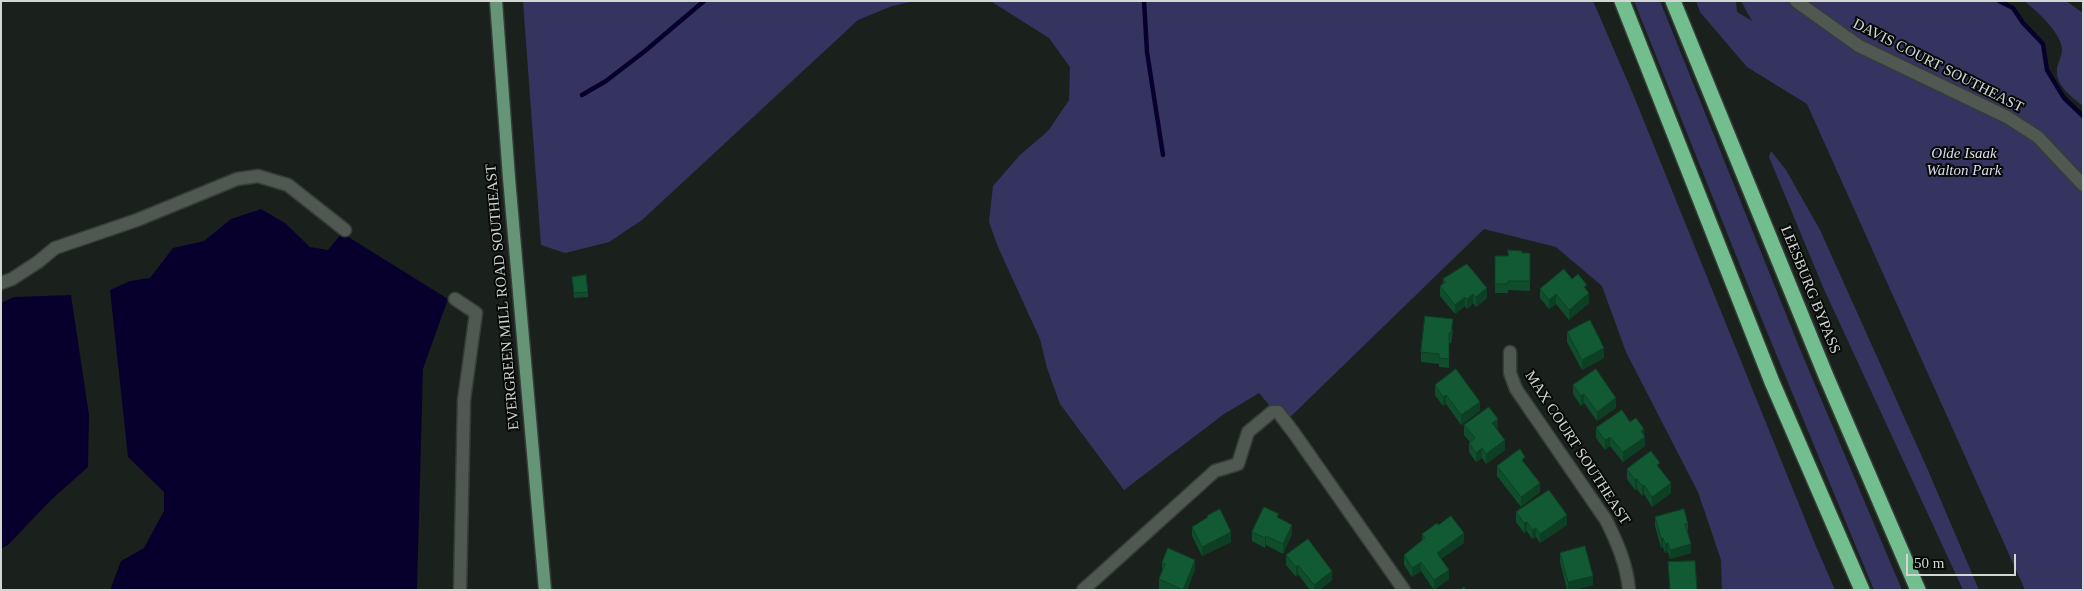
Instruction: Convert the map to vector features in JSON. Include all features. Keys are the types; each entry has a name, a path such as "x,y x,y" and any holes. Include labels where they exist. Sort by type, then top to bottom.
{"highway":[{"path":"1614,1 1649,67"},
{"path":"1622,1 1772,382 1862,590"},
{"name":"LEESBURG BYPASS","path":"1673,1 1826,376 1918,590"},
{"path":"1679,1 1692,45"}],"main road":[{"name":"EVERGREEN MILL ROAD SOUTHEAST","path":"496,1 509,178 545,590"}],"street":[{"name":"DAVIS COURT SOUTHEAST","path":"1796,1 1859,46 2007,117 2038,137 2083,185"},
{"path":"1,283 12,279 55,248 137,220 237,179 258,176 288,185 345,230"},
{"path":"455,299 476,313 464,400 460,590"},
{"name":"MAX COURT SOUTHEAST","path":"1510,352 1510,373 1516,389 1610,527 1624,564 1629,590"},
{"path":"1083,590 1215,471 1238,464 1248,432 1272,412 1278,412 1404,590"}],"green space":[{"path":"523,1 915,1 892,6 858,20 642,220 609,242 565,253 541,245"},
{"path":"987,1 1593,1 1633,94 1835,590 1722,590 1721,560 1698,492 1626,352 1602,286 1556,247 1484,229 1284,423 1259,393 1224,414 1124,490 1060,404 1047,368 1040,339 998,247 989,222 993,186 1020,155 1048,131 1069,100 1070,67 1049,38 992,2"},
{"path":"1634,1 1660,1 1802,354 1902,590 1874,590 1760,315"},
{"name":"Olde Isaak Walton Park","path":"1696,1 1736,1 1737,12 1752,21 1741,1 1999,1 2013,8 2023,23 2043,44 2047,70 2064,98 2083,116 2083,590 2025,590 1807,104 1747,67 1700,12"},
{"path":"2024,1 2066,1 2083,13 2083,106 2066,91 2058,78 2057,67 2062,50 2058,36 2041,16"},
{"path":"1771,151 1786,170 1820,230 1927,468 1979,590 1963,590 1823,287 1769,157"}],"shaded area":[{"path":"261,209 285,223 310,247 328,250 342,233 448,299 423,369 417,590 110,590 121,561 144,548 164,511 164,492 128,457 110,290 130,281 150,278 173,248 204,241 231,219"},
{"path":"71,295 89,415 88,467 50,501 9,544 1,549 1,303 14,297"}],"building":[{"path":"1508,250 1530,253 1530,281 1508,281 1508,284 1495,284 1495,256 1508,256"},
{"path":"1467,264 1487,288 1476,297 1473,294 1467,299 1465,297 1455,305 1440,286 1446,282 1443,279"},
{"path":"1564,269 1572,279 1578,274 1587,285 1584,287 1589,293 1569,310 1556,294 1549,300 1540,289"},
{"path":"586,275 588,292 574,293 572,277"},
{"path":"1425,316 1453,319 1451,333 1449,333 1449,359 1439,358 1439,354 1421,352"},
{"path":"1590,320 1604,348 1582,360 1567,332"},
{"path":"1456,369 1480,402 1461,415 1446,395 1443,397 1435,385"},
{"path":"1596,369 1616,398 1597,412 1584,394 1581,396 1573,385"},
{"path":"1489,407 1498,419 1492,423 1505,440 1486,454 1482,448 1476,453 1469,443 1475,438 1464,425"},
{"path":"1622,410 1630,422 1636,418 1644,429 1641,431 1645,437 1623,452 1610,437 1605,440 1596,428"},
{"path":"1520,449 1525,457 1522,460 1540,483 1521,497 1497,466"},
{"path":"1651,451 1660,463 1657,465 1671,483 1652,497 1644,485 1642,486 1637,479 1635,480 1627,469"},
{"path":"1549,490 1567,515 1540,534 1536,528 1532,530 1527,522 1524,523 1516,512"},
{"path":"1264,507 1279,514 1277,517 1292,525 1283,544 1252,532"},
{"path":"1220,509 1231,532 1202,547 1192,527"},
{"path":"1684,509 1688,524 1685,524 1691,544 1670,550 1668,543 1665,544 1663,538 1661,538 1655,517"},
{"path":"1451,516 1464,533 1437,553 1449,570 1434,580 1421,562 1412,568 1404,555 1425,538 1422,534"},
{"path":"1308,539 1332,571 1314,585 1298,565 1296,567 1286,555"},
{"path":"1585,546 1593,576 1568,582 1560,553"},
{"path":"1168,548 1195,560 1183,590 1159,579 1165,564 1162,563"},
{"path":"1695,561 1697,590 1670,590 1668,562"}],"waterway":[{"path":"582,95 606,81 645,51 704,1"},
{"path":"1144,1 1147,52 1163,155"},
{"path":"1999,1 2013,8 2023,23 2043,44 2047,70 2064,98 2083,116"}]}
